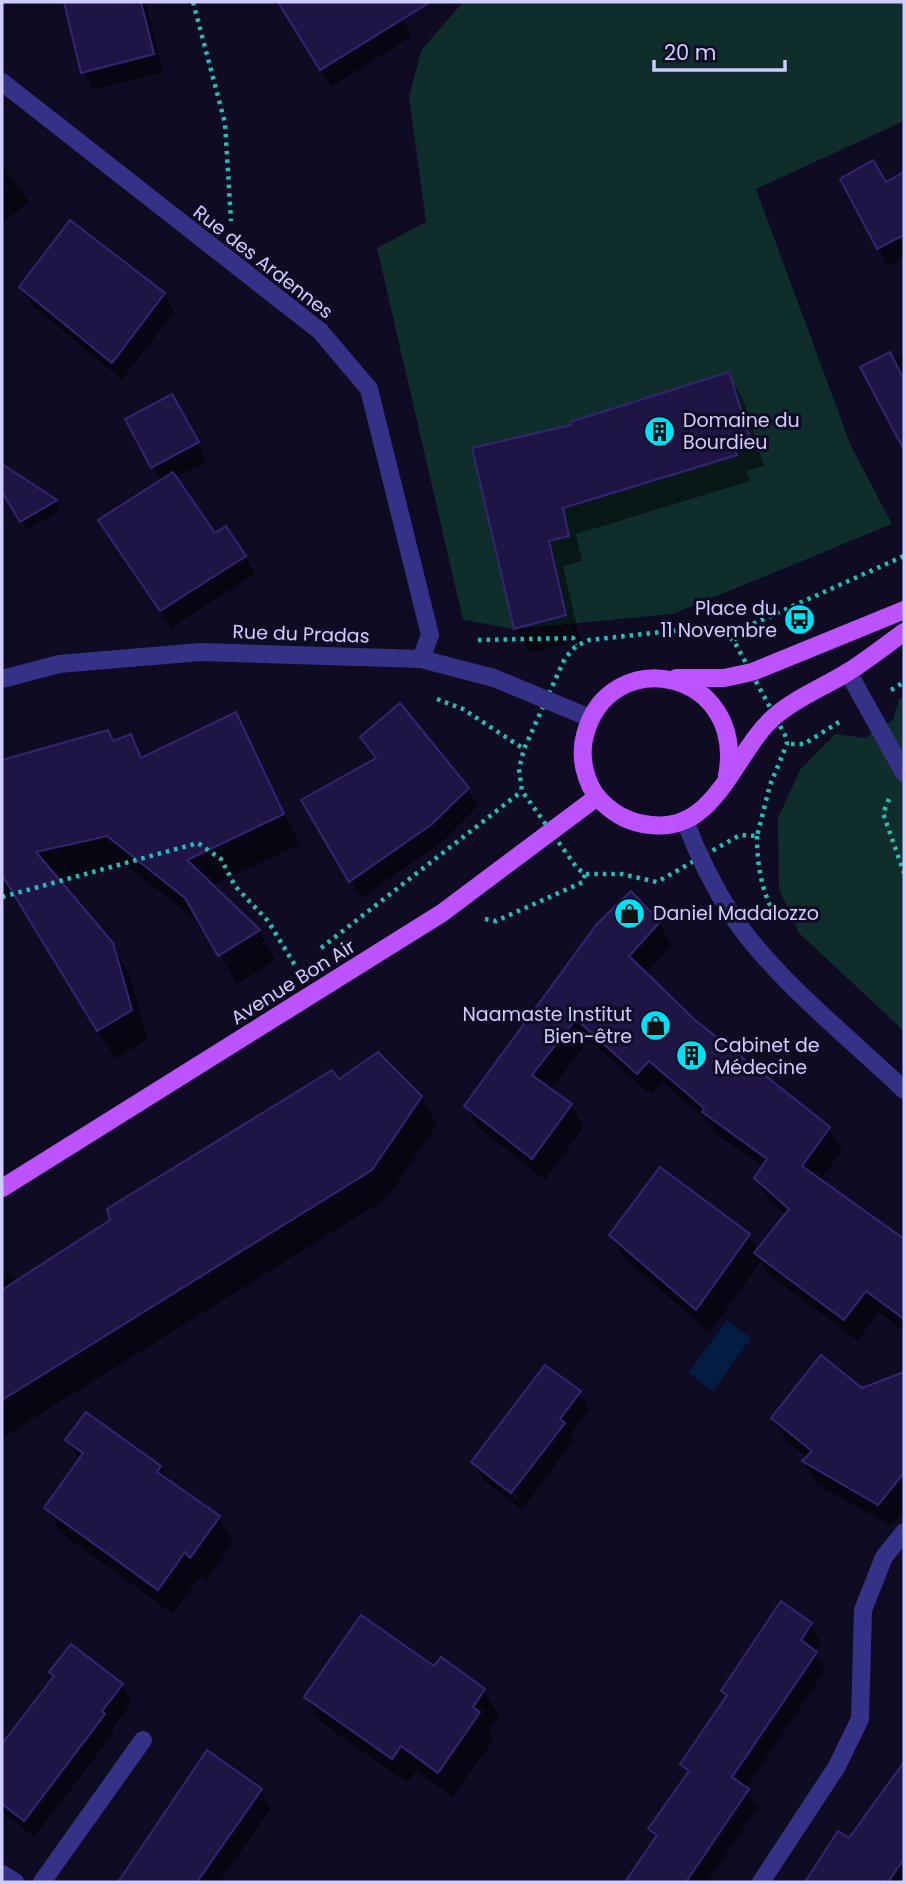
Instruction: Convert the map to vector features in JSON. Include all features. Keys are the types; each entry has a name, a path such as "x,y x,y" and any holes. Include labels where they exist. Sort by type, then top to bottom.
{"main road":[{"path":"904,610 752,672 724,678 644,679 622,687 604,699 590,718 584,737 582,758 587,778 597,797 615,814 637,823 661,826 685,821 703,810 717,795 756,735 775,716 848,672 904,632"},
{"path":"667,678 687,685 705,697 720,713 728,733 731,755 727,776"},
{"name":"Avenue Bon Air","path":"2,1188 442,913 597,797"}],"street":[{"name":"Rue des Ardennes","path":"2,82 320,331 369,389 430,635 421,659"},
{"name":"Rue du Pradas","path":"2,679 59,664 201,652 421,659 494,678 590,718"},
{"path":"848,672 904,773"},
{"path":"685,821 700,858 735,920 775,967 904,1090"},
{"path":"761,1882 836,1768 860,1719 863,1610 884,1557 904,1532"},
{"path":"43,1882 143,1740"},
{"path":"2,1874 15,1882"}],"path":[{"path":"193,2 225,123 234,264"},
{"path":"734,640 746,627 904,556"},
{"path":"757,836 740,835 657,881 622,874 585,874 577,868 522,791 519,769 524,749 565,658 576,646 589,640 707,627 734,640 787,744 770,785 757,836 757,855 764,894 783,926"},
{"path":"421,659 480,639 573,638 576,646"},
{"path":"431,696 463,709 524,749"},
{"path":"318,950 522,791"},
{"path":"897,794 890,797 883,813 904,873"},
{"path":"2,897 198,843 221,859 235,886 268,921 296,967"},
{"path":"442,913 496,921 583,882 585,874"},
{"path":"287,974 307,958"}],"green space":[{"path":"463,2 904,2 904,121 756,189 851,446 892,524 673,614 514,629 463,620 377,248 426,222 409,97 421,51"},
{"path":"904,696 904,1031 799,933 779,889 778,818 800,770 835,734 865,738 893,720 899,699"}],"water":[{"path":"727,1320 751,1338 713,1391 688,1373"}],"building":[{"path":"64,2 141,2 154,54 81,73"},
{"path":"278,2 430,2 320,70"},
{"path":"873,160 886,182 904,172 904,235 877,249 840,179"},
{"path":"70,220 165,293 112,363 19,287"},
{"path":"890,352 904,380 904,450 860,367"},
{"path":"729,372 751,441 733,446 737,455 563,508 569,536 549,541 566,615 514,629 472,448 571,425 570,422"},
{"path":"172,394 199,442 151,468 125,419"},
{"path":"2,464 57,500 20,522 2,492"},
{"path":"173,472 215,533 226,526 246,556 160,611 98,520"},
{"path":"400,703 469,788 432,824 349,882 301,800 376,758 360,737"},
{"path":"236,712 284,814 187,860 260,930 218,956 185,898 107,836 36,852 113,943 132,1010 97,1031 2,875 2,760 108,730 113,741 131,734 141,758"},
{"path":"631,891 660,922 629,956 695,1020 830,1127 802,1166 904,1239 904,1319 866,1291 844,1320 754,1253 789,1209 754,1178 767,1159 702,1112 704,1108 649,1061 637,1074 576,1019 532,1075 572,1104 532,1159 464,1106 597,924"},
{"path":"378,1052 422,1096 372,1170 2,1400 2,1290 110,1220 107,1209 332,1070 339,1079"},
{"path":"660,1167 750,1234 696,1310 609,1235"},
{"path":"821,1355 862,1388 904,1372 904,1473 878,1505 802,1461 812,1451 771,1418"},
{"path":"545,1365 581,1391 560,1419 565,1423 511,1493 471,1462"},
{"path":"86,1412 161,1466 157,1472 220,1516 190,1558 185,1552 158,1590 44,1508 83,1453 65,1440"},
{"path":"781,1601 812,1623 801,1640 817,1652 732,1777 749,1789 686,1882 625,1882 657,1835 648,1829 689,1771 680,1764 727,1695 721,1691"},
{"path":"361,1615 434,1666 441,1657 485,1689 473,1707 480,1712 438,1773 401,1746 392,1759 304,1697"},
{"path":"71,1644 123,1684 102,1711 105,1714 24,1821 2,1804 2,1744 54,1676 49,1672"},
{"path":"207,1750 262,1789 197,1882 118,1882"},
{"path":"904,1762 904,1859 888,1882 805,1882 838,1831 849,1838"}],"place":[{"name":"Domaine du Bourdieu","path":"660,431"},
{"name":"Place du 11 Novembre","path":"800,619"},
{"name":"Daniel Madalozzo","path":"630,913"},
{"name":"Naamaste Institut Bien-être","path":"655,1025"},
{"name":"Cabinet de Médecine","path":"691,1056"}]}
